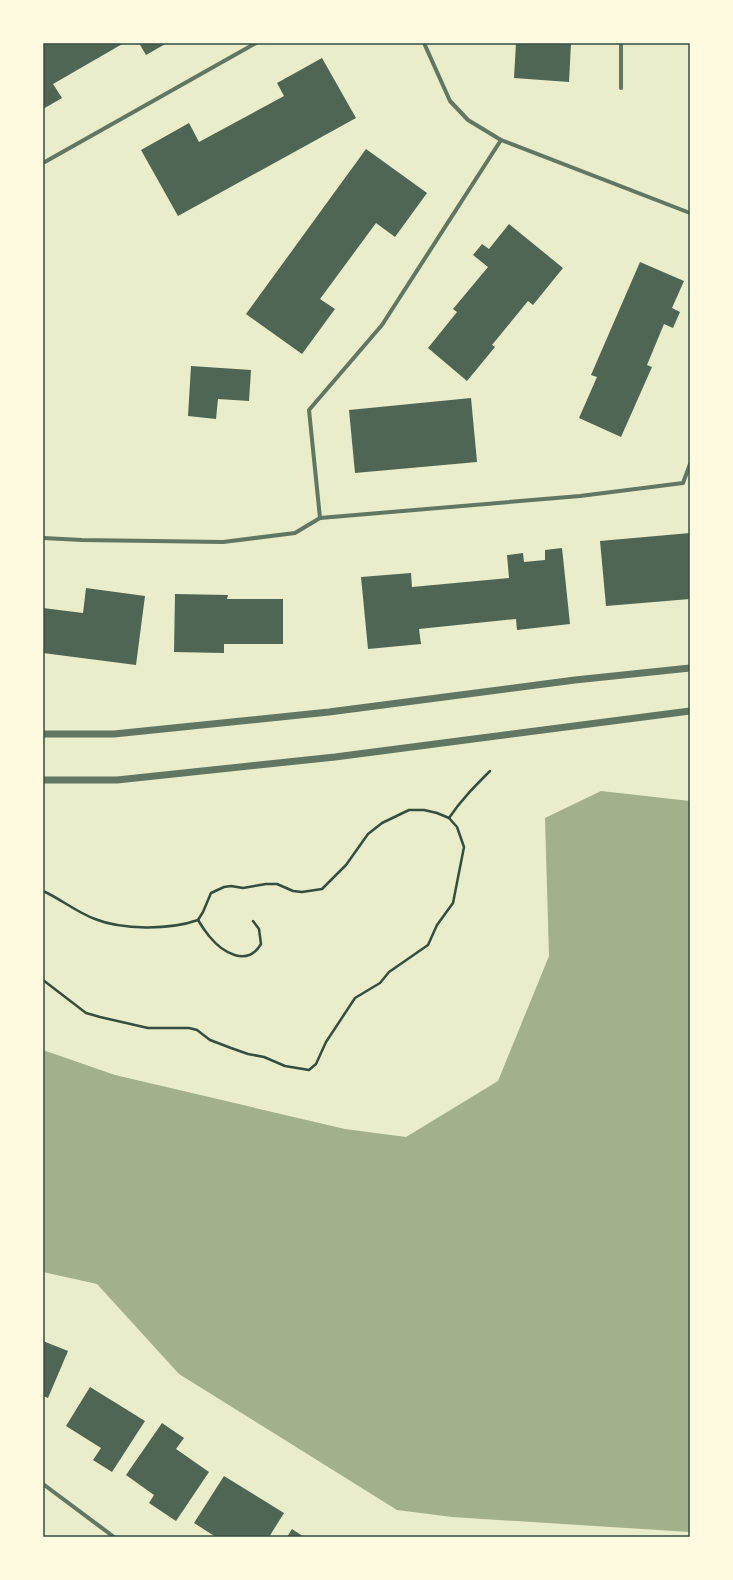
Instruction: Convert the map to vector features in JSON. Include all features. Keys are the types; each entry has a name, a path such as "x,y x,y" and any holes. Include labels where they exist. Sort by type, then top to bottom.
{"street":[{"path":"43,163 256,43"},
{"path":"424,43 450,101 468,120 501,140 690,213"},
{"path":"621,43 621,88"},
{"path":"320,518 309,410 382,325 501,140"},
{"path":"43,538 223,542 295,533 320,518 580,496 683,483 690,464"},
{"path":"43,734 114,734 329,712 575,680 690,668"},
{"path":"43,780 117,780 335,757 690,711"},
{"path":"43,1484 114,1537"}],"path":[{"path":"450,818 470,790 490,771"},
{"path":"43,891 95,919 129,928 180,925 198,920 204,912 211,893 224,887 231,886 243,888 266,884 277,884 302,892 322,889 346,865 368,834 382,823 409,810 424,810 450,818 457,827 464,847 453,903 437,925 428,945 389,972 380,983 355,998 326,1042 316,1064 309,1070 285,1066 264,1057 248,1054 231,1048 210,1040 197,1030 189,1028 148,1028 100,1017 86,1012 43,980"},
{"path":"198,920 217,945 227,952 246,957 253,954 261,944 258,929 254,921"}],"shaded area":[{"path":"601,791 690,801 690,1532 452,1517 397,1510 179,1374 97,1284 43,1272 43,1050 115,1075 345,1129 406,1137 498,1081 549,956 545,818"}],"building":[{"path":"43,43 124,43 53,84 62,98 43,109"},
{"path":"139,43 167,43 146,55"},
{"path":"516,43 571,43 569,82 514,78"},
{"path":"322,58 356,118 178,216 141,150 189,123 199,142 284,96 277,83"},
{"path":"366,149 427,193 395,237 376,223 320,299 335,309 302,354 246,314"},
{"path":"509,224 563,268 533,305 528,301 492,345 495,347 467,381 428,348 457,312 453,309 488,267 473,255 482,244 489,249"},
{"path":"640,262 684,281 672,308 680,312 673,328 664,324 647,365 652,367 621,437 579,418 597,377 591,375"},
{"path":"191,366 251,370 249,401 218,399 216,419 188,416"},
{"path":"471,398 477,462 355,473 349,410"},
{"path":"690,533 690,599 606,606 600,541"},
{"path":"562,548 570,624 517,630 516,619 419,629 421,644 368,649 361,577 411,573 412,587 509,578 507,555 523,553 524,562 545,560 545,550"},
{"path":"86,588 145,596 136,665 43,653 43,608 83,613"},
{"path":"175,594 228,595 227,599 283,599 283,644 224,644 224,653 174,652"},
{"path":"43,1341 68,1351 48,1398 43,1396"},
{"path":"90,1387 145,1421 112,1472 93,1460 101,1448 66,1426"},
{"path":"162,1423 184,1438 176,1449 209,1472 176,1521 149,1503 154,1495 126,1475"},
{"path":"224,1476 284,1513 269,1537 216,1537 194,1523"},
{"path":"292,1529 304,1537 287,1537"}]}
